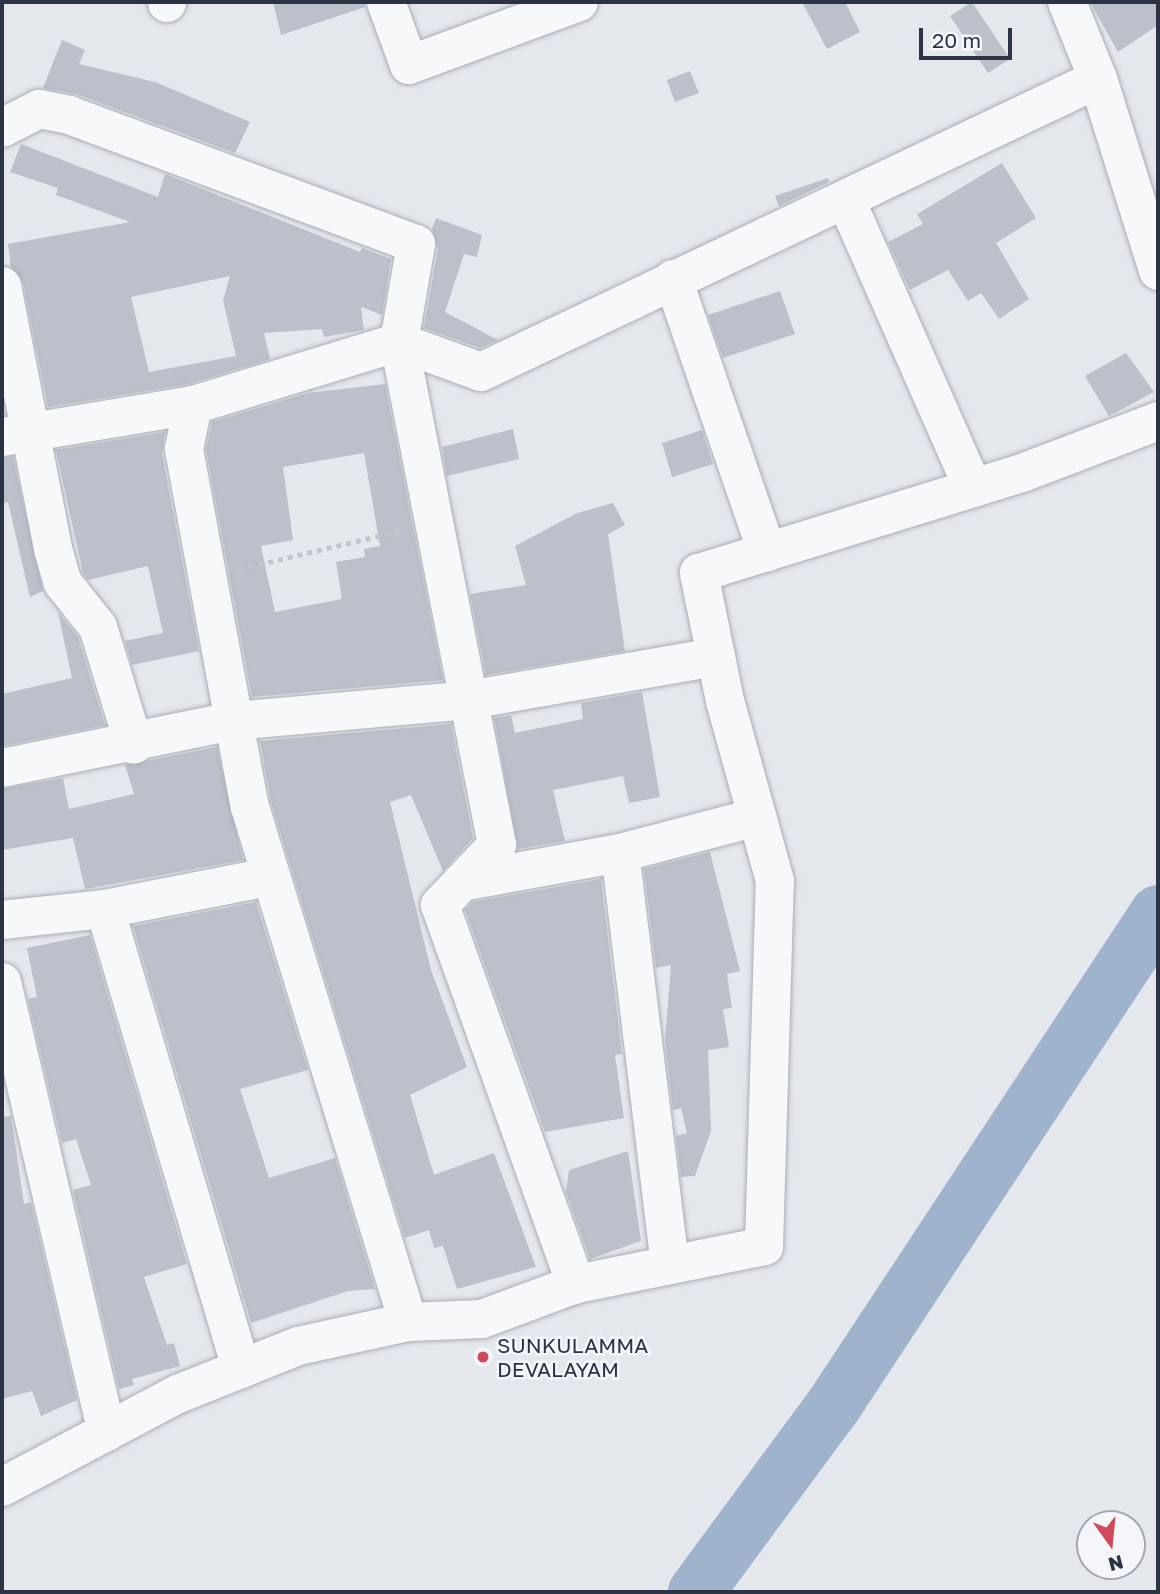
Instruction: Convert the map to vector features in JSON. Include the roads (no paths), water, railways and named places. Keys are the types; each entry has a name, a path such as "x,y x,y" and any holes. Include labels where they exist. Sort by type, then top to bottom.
{"street":[{"path":"386,2 409,65 537,9 579,2"},
{"path":"1067,2 1098,79 1158,271"},
{"path":"17,435 193,405 399,342 481,372 1098,79"},
{"path":"2,128 39,110 69,116 416,244 399,342 497,845 440,905 576,1284"},
{"path":"846,200 973,488"},
{"path":"673,279 767,552"},
{"path":"2,286 17,435 63,583 98,627 134,745"},
{"path":"193,405 184,450 233,721 268,877 408,1322"},
{"path":"2,1487 107,1432 241,1369 298,1346 408,1322 482,1319 576,1284 764,1246 775,881 716,657 699,573 973,488 1158,421"},
{"path":"2,768 134,745 233,721 469,700 716,657"},
{"path":"462,882 620,853 757,817"},
{"path":"620,853 670,1265"},
{"path":"2,920 105,909 268,877"},
{"path":"105,909 241,1369"},
{"path":"2,982 107,1432"}],"waterway":[{"path":"696,1592 834,1405 1158,913"}],"place":[{"name":"SUNKULAMMA DEVALAYAM","path":"483,1357"}]}
